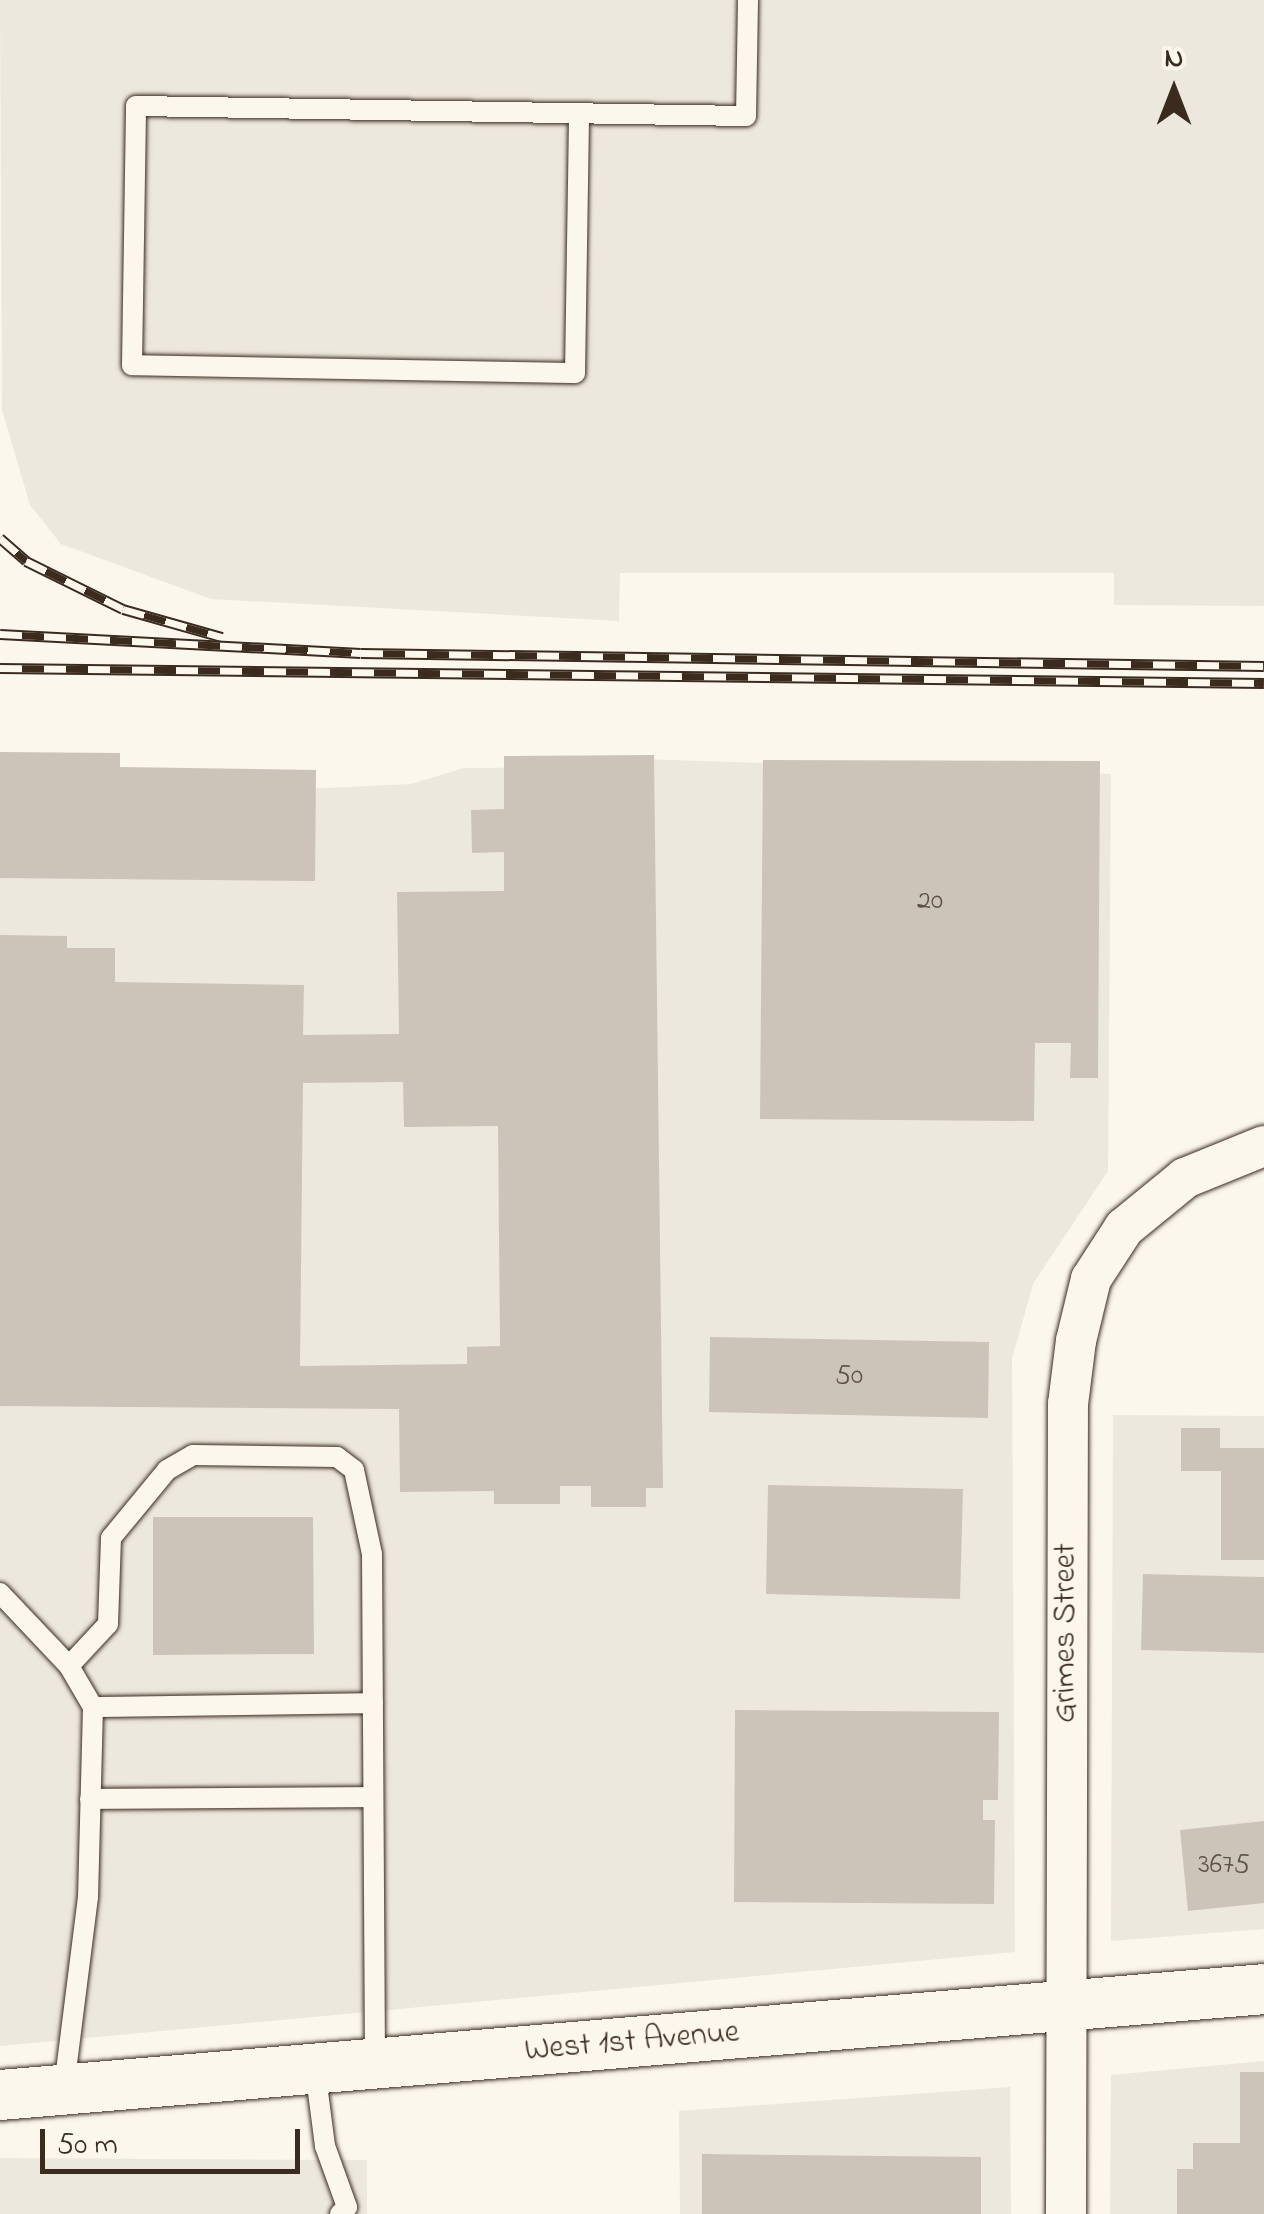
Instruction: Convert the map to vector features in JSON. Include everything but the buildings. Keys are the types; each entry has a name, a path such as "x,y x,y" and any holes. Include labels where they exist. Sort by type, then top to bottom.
{"street":[{"name":"Grimes Street","path":"1066,2214 1068,1404 1076,1341 1091,1279 1124,1228 1185,1178 1264,1146"},
{"name":"West 1st Avenue","path":"0,2095 1264,1989"}],"lane":[{"path":"580,119 575,373 132,366 136,106 580,119 746,116 748,0"},
{"path":"69,1666 108,1624 111,1538 167,1470 193,1455 337,1457 354,1470 372,1554 375,2064"},
{"path":"0,1594 69,1666 92,1707 90,1799 63,2090"},
{"path":"92,1707 373,1703"},
{"path":"90,1799 373,1798"},
{"path":"315,2069 325,2146 347,2207 340,2214"}],"shaded area":[{"path":"0,0 1264,0 1264,606 1114,605 1114,573 620,573 619,621 211,599 61,544 30,505 2,410"},
{"path":"642,759 1111,774 1108,1171 1033,1284 1012,1359 1015,1952 0,2046 0,765 107,786 304,789 411,784 464,768 641,767"},
{"path":"1113,1415 1264,1416 1264,1929 1111,1941"},
{"path":"1264,2061 1264,2214 1110,2214 1111,2075"},
{"path":"1010,2087 1011,2214 680,2214 679,2111"},
{"path":"0,2158 367,2160 367,2214 0,2214"}],"railway":[{"path":"0,538 26,561 123,609 222,637"},
{"path":"0,634 361,653 1264,666"},
{"path":"0,668 1264,683"}]}
